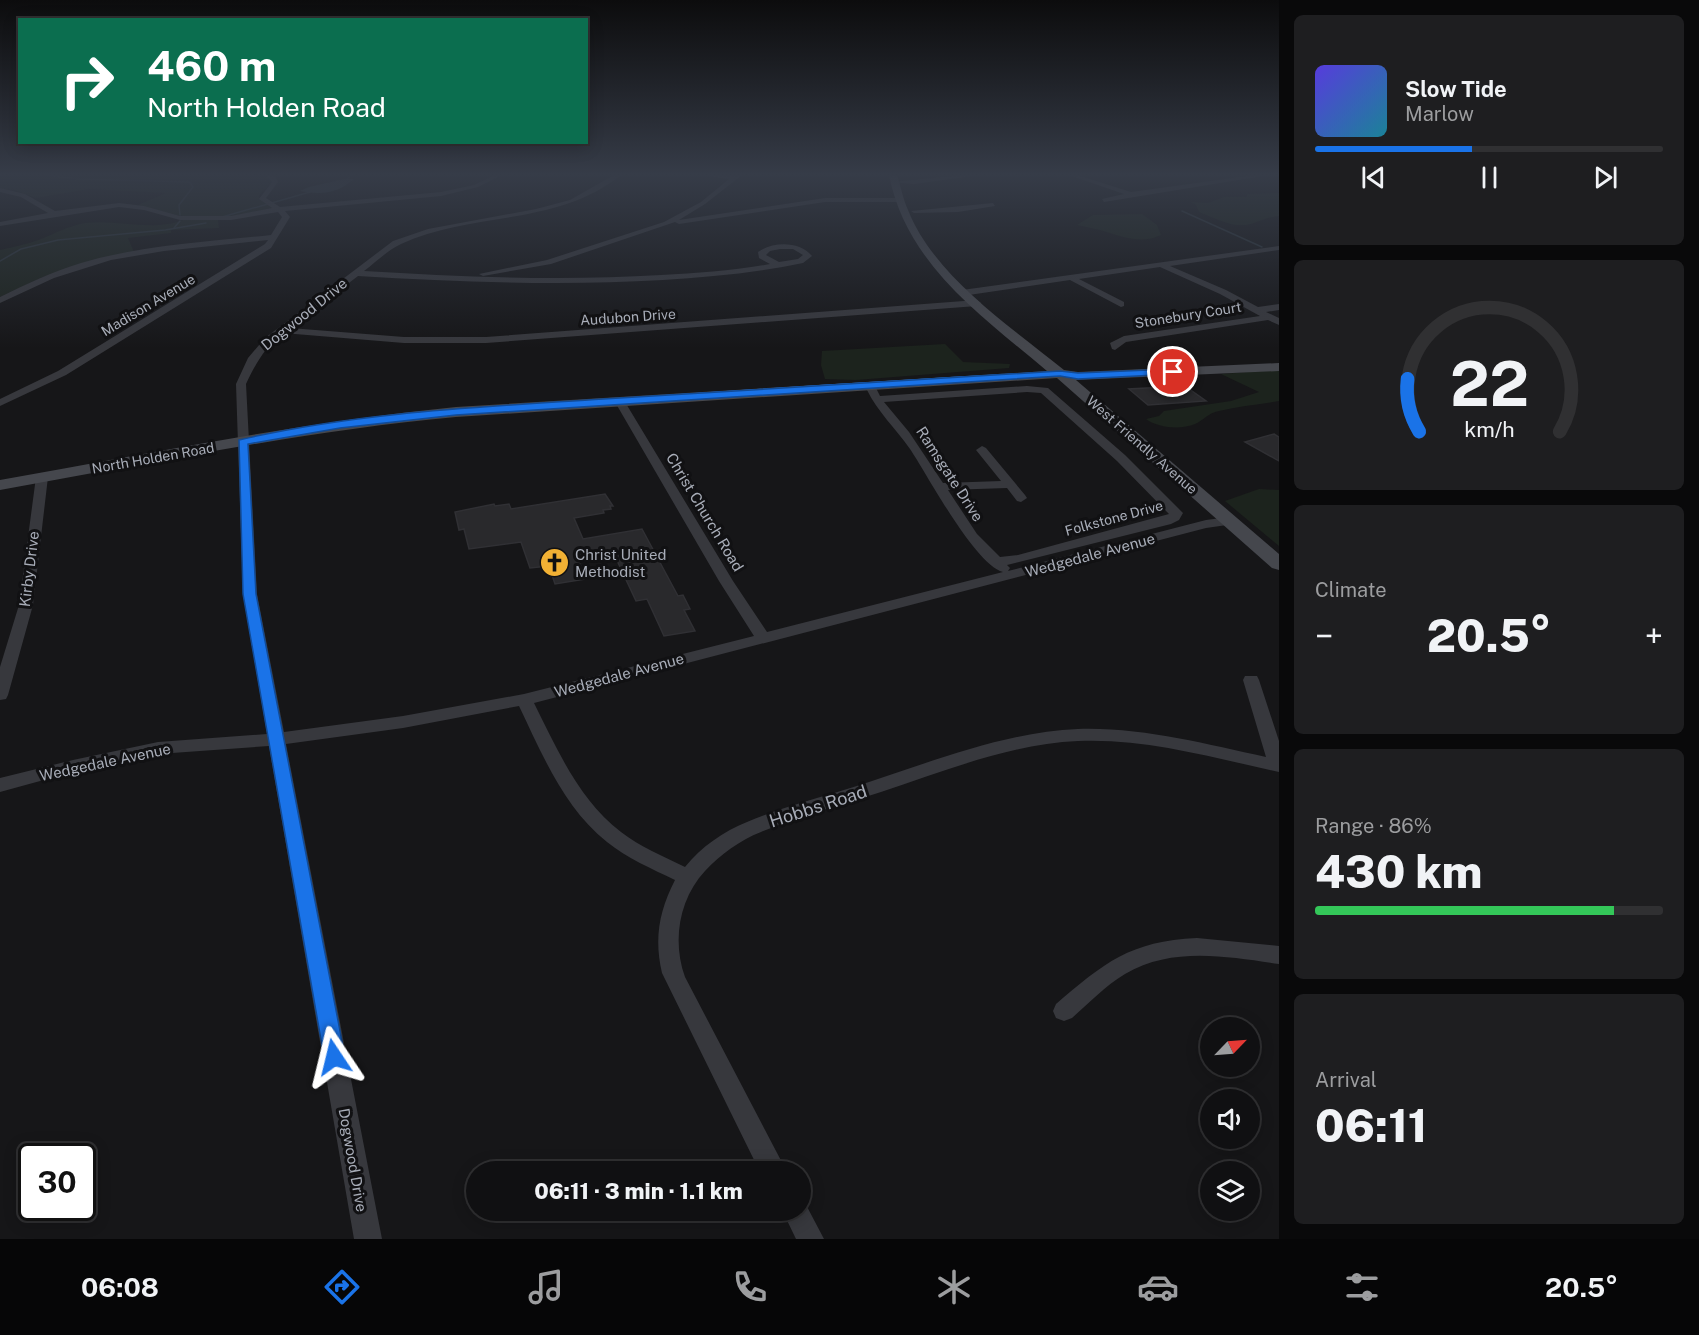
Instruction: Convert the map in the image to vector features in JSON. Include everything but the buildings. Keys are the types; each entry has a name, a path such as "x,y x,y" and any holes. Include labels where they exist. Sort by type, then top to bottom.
{"main road":[{"name":"West Friendly Avenue","path":"916,233 934,262 971,296 1279,564"},
{"name":"West Friendly Avenue","path":"928,233 971,296"},
{"name":"North Holden Road","path":"1060,374 1072,368 1279,357"},
{"name":"North Holden Road","path":"0,484 393,418 621,402 873,392 1060,374 1096,375 1279,367"}],"street":[{"name":"Madison Avenue","path":"0,402 62,373 142,324 268,246 275,233"},
{"name":"Dogwood Drive","path":"368,1239 250,594 240,396 245,372 268,340 384,250 425,233"},
{"path":"436,278 490,273 548,262 639,233"},
{"path":"0,300 59,273 101,261 141,253 272,237"},
{"path":"355,273 564,282 714,275 759,270 776,264 800,261 808,256 803,250 790,248 770,248 762,252 762,256 776,264"},
{"name":"Audubon Drive","path":"281,330 404,340 486,340 971,296 1279,248"},
{"path":"548,262 541,266 542,273 564,282"},
{"path":"1163,266 1279,322"},
{"path":"1072,279 1121,304"},
{"path":"1258,310 1279,307"},
{"name":"Stonebury Court","path":"1115,346 1115,343 1124,339 1269,317"},
{"name":"Folkstone Drive","path":"873,392 1027,388 1044,390 1121,458 1177,513 1167,521 1018,559 996,562"},
{"name":"Ramsgate Drive","path":"873,392 880,406 905,434 962,525 996,562 1012,575"},
{"name":"Christ Church Road","path":"621,402 721,572 763,638"},
{"path":"982,450 1021,498"},
{"name":"Kirby Drive","path":"0,695 26,605 42,477"},
{"path":"938,487 1010,484"},
{"name":"Wedgedale Avenue","path":"0,785 73,766 158,748 276,739 403,722 524,700 1206,524 1229,521"},
{"path":"1251,680 1279,766"},
{"path":"524,700 555,765 581,805 603,827 632,849 687,877"},
{"name":"Hobbs Road","path":"768,1161 685,999 672,969 669,933 675,901 687,877 717,846 753,827 988,750 1019,742 1081,735 1123,736 1167,742 1279,766"},
{"path":"1064,1011 1117,967 1145,954 1175,946 1214,946 1279,954"},
{"path":"801,1221 810,1239"}],"shaded area":[{"path":"56,233 171,233 128,238 134,252 43,277 0,297 0,250"},
{"path":"1109,233 1160,233 1161,235 1146,239 1123,237"},
{"path":"945,344 963,362 1010,364 1009,368 856,380 825,379 821,365 822,351"},
{"path":"1279,370 1279,401 1215,412 1195,424 1183,427 1163,426 1146,419 1159,416 1164,411 1231,401 1259,392 1221,374"},
{"path":"1259,489 1279,490 1279,546 1225,501"}],"waterway":[{"path":"0,261 21,249 58,240 135,233"},
{"path":"1230,233 1262,247"}],"place":[{"name":"Christ United Methodist","path":"554,563"}],"route":[{"path":"334,1057 250,594 243,442 340,425 456,412 931,381 1060,374 1078,376 1173,372"}]}
